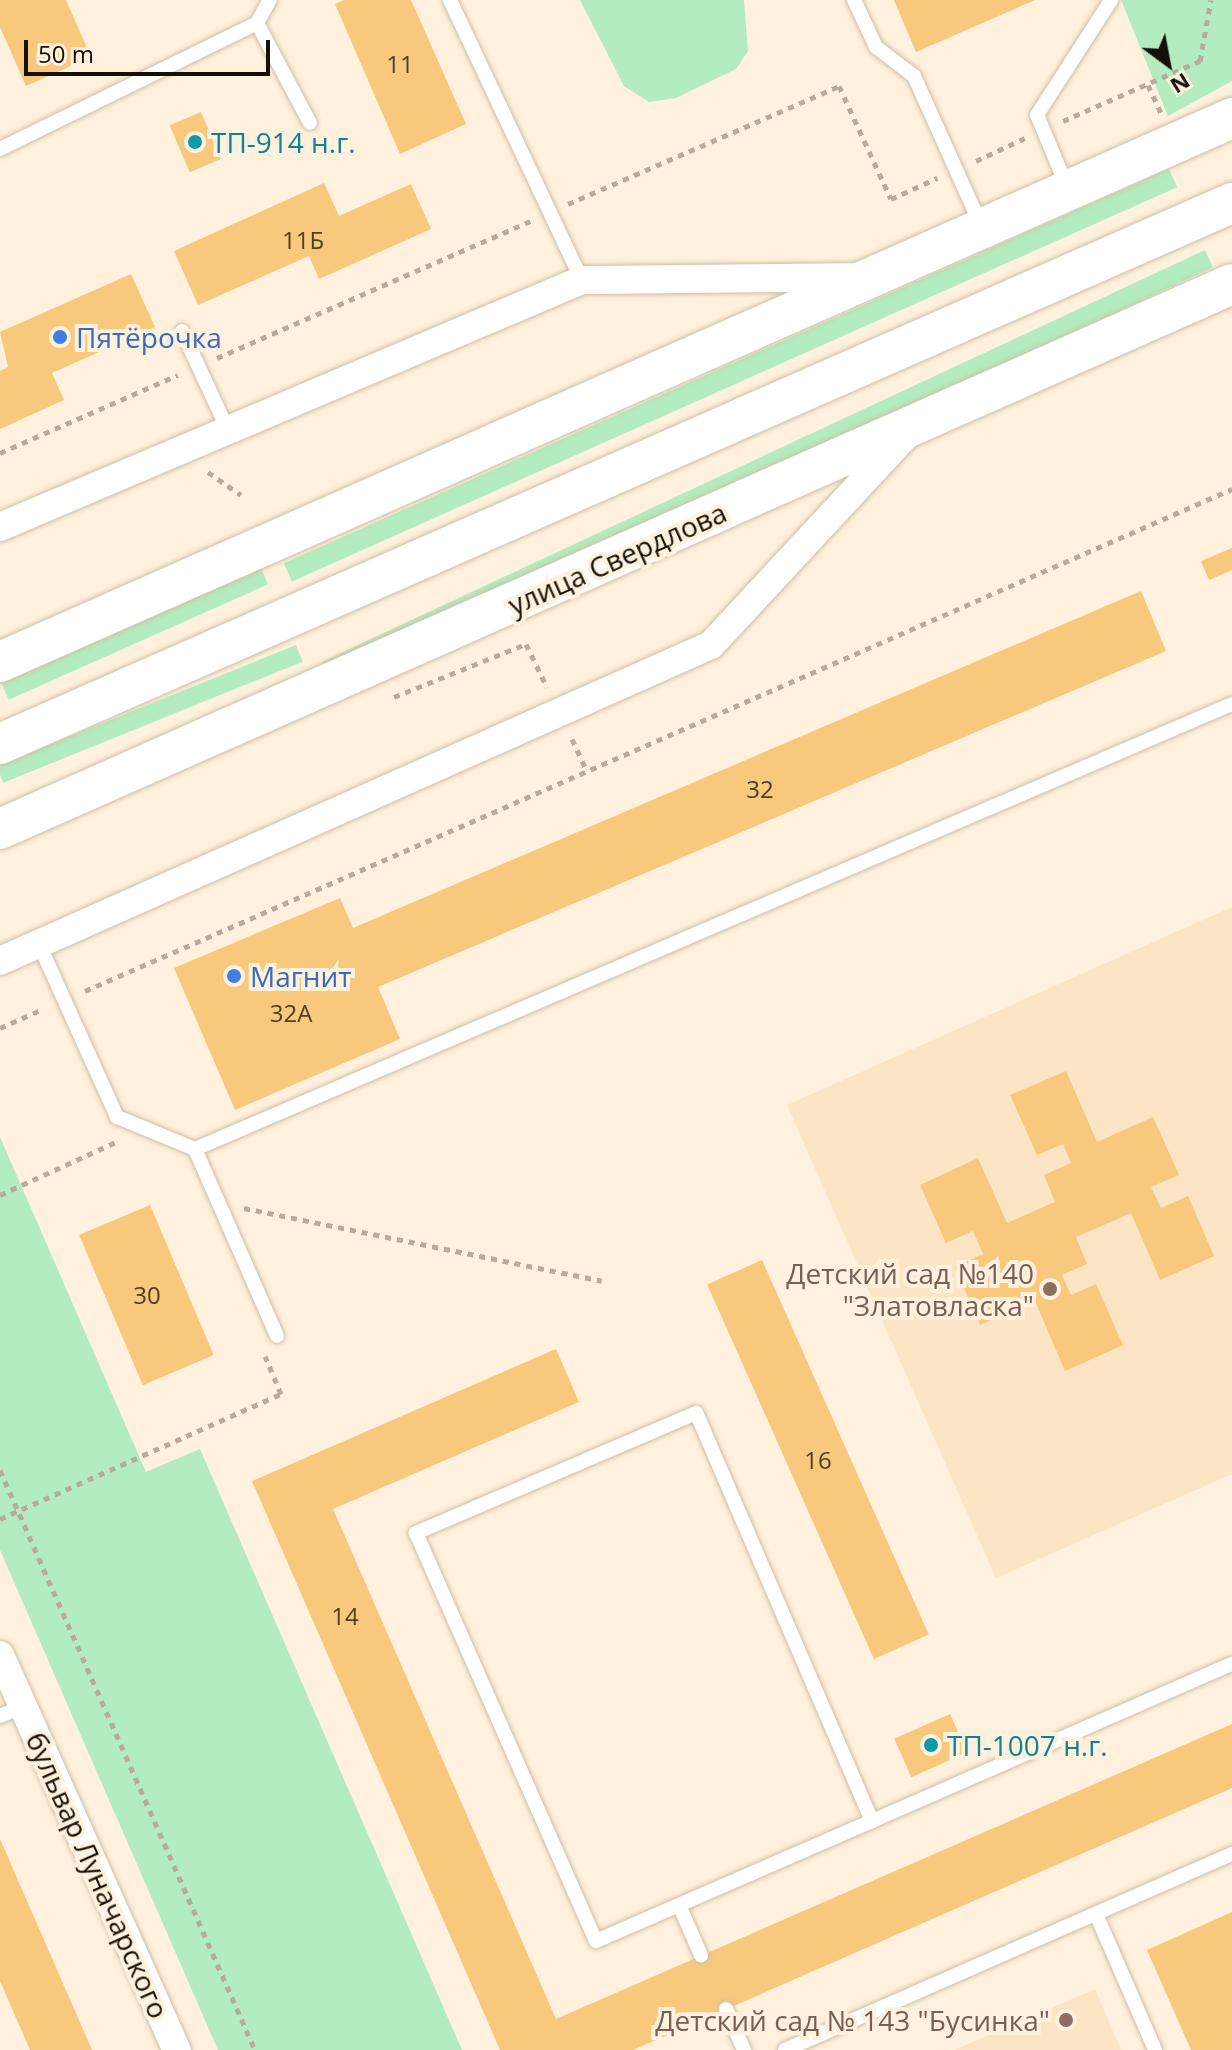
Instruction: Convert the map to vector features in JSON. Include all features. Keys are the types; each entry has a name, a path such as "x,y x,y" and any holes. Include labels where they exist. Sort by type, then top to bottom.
{"main road":[{"path":"0,662 880,277 1232,118"},
{"path":"0,744 1226,208"},
{"name":"улица Свердлова","path":"0,829 913,428 1232,284"}],"street":[{"path":"0,527 582,280 880,277"},
{"path":"0,961 711,645 913,428"},
{"name":"бульвар Луначарского","path":"0,1655 11,1711 177,2050"}],"lane":[{"path":"0,149 257,23 270,0"},
{"path":"450,0 582,280"},
{"path":"854,0 876,47 914,76 984,231"},
{"path":"1070,193 1037,115 1110,1"},
{"path":"257,23 310,123"},
{"path":"182,331 228,430"},
{"path":"195,1149 1232,704"},
{"path":"39,944 117,1117 195,1149 277,1336"},
{"path":"872,1821 696,1413 416,1533 596,1941 872,1821 1232,1664"},
{"path":"785,2050 1232,1854"},
{"path":"679,1905 701,1955"},
{"path":"1096,1914 1155,2050"},
{"path":"726,2009 744,2050"}],"path":[{"path":"0,453 839,86 891,199 1200,61 1211,0"},
{"path":"1148,85 1162,116"},
{"path":"0,1028 1232,489"},
{"path":"0,1195 127,1137"},
{"path":"218,1203 602,1281"},
{"path":"0,1519 281,1394 263,1352"},
{"path":"0,1470 255,2050"}],"shaded area":[{"name":"Детский сад №140 \"Златовласка\"","path":"1232,907 1232,1474 996,1578 787,1105"},
{"name":"Детский сад № 143 \"Бусинка\"","path":"1095,1989 1121,2050 954,2050"}],"green space":[{"path":"580,0 744,0 748,51 736,69 676,98 649,102 624,86"},
{"path":"1121,0 1232,0 1232,81 1168,116"},
{"path":"1169,169 1177,187 292,581 284,563"},
{"path":"1205,250 1213,267 330,679 322,662"},
{"path":"260,566 268,584 9,700 1,682"},
{"path":"296,645 303,662 3,783 0,765"},
{"path":"0,1137 146,1472 200,1449 462,2050 218,2050 0,1550"}],"building":[{"path":"0,0 66,0 91,57 26,86 0,27"},
{"path":"344,0 411,0 466,124 400,154 335,4"},
{"path":"894,0 1035,0 916,52"},
{"name":"ТП-914 н.г.","path":"201,112 221,159 190,172 170,125"},
{"path":"324,183 339,216 411,184 431,229 319,279 309,256 198,305 174,251"},
{"path":"131,274 155,327 52,373 64,400 0,429 0,371 8,367 0,332"},
{"path":"1232,548 1232,570 1209,580 1201,561"},
{"path":"1141,591 1166,651 378,987 400,1039 235,1110 174,968 340,898 353,928"},
{"path":"1066,1071 1097,1142 1153,1117 1179,1175 1151,1187 1161,1208 1188,1196 1214,1256 1160,1280 1131,1213 1076,1237 1087,1264 1062,1275 1071,1295 1096,1284 1123,1345 1065,1371 1035,1301 980,1325 955,1267 983,1254 973,1231 946,1243 920,1185 978,1158 1007,1223 1055,1202 1044,1175 1071,1163 1063,1144 1037,1155 1010,1095"},
{"path":"150,1205 214,1355 143,1385 79,1235"},
{"path":"762,1260 929,1635 874,1659 707,1284"},
{"path":"556,1349 579,1402 333,1509 556,2019 1232,1724 1232,1788 633,2050 500,2050 252,1481"},
{"name":"ТП-1007 н.г.","path":"950,1714 967,1752 911,1777 894,1739"},
{"path":"0,1839 92,2050 30,2050 0,1981"},
{"path":"1232,1912 1232,2050 1191,2050 1147,1950"}],"place":[{"name":"ТП-914 н.г.","path":"195,142"},
{"name":"Пятёрочка","path":"60,337"},
{"name":"Магнит","path":"234,976"},
{"name":"Детский сад №140 \"Златовласка\"","path":"1050,1289"},
{"name":"ТП-1007 н.г.","path":"931,1745"},
{"name":"Детский сад № 143 \"Бусинка\"","path":"1066,2020"}]}
